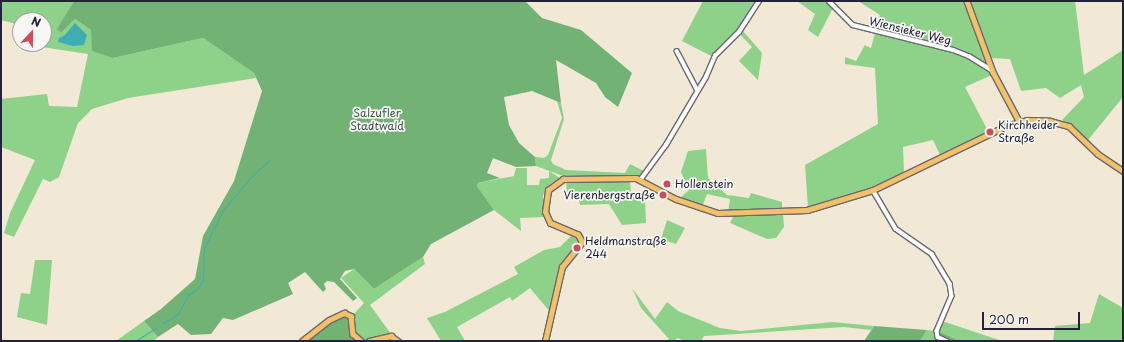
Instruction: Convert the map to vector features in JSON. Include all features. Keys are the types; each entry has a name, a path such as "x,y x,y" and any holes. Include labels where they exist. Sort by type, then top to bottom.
{"main road":[{"path":"967,1 993,72 1019,121"},
{"path":"545,341 562,267 582,242 578,235 550,223 545,212 545,196 556,181 568,178 641,179 676,199 705,210 726,213 807,210 873,190 1019,121 1050,121 1070,126 1098,154 1123,171"},
{"path":"302,341 329,320 344,313 351,316 353,334 361,341"},
{"path":"369,341 385,336 391,336 398,341"}],"street":[{"path":"641,179 666,145 698,91 715,56 739,32 759,1"},
{"name":"Wiensieker Weg","path":"829,1 846,21 853,25 953,50 969,56 993,72"},
{"path":"677,51 698,91"},
{"path":"873,190 896,229 932,254 950,284 952,296 937,331 938,337 947,341"}],"green space":[{"path":"1,1 74,1 58,29 61,33 75,19 91,30 113,58 203,38 254,73 256,78 128,98 92,109 78,123 59,177 50,182 43,179 14,237 4,233 10,213 35,160 1,147 1,99 47,94 49,106 77,107 88,54 52,49 52,12 12,12 12,23 1,20"},
{"name":"Salzufler Stadtwald","path":"74,1 525,1 542,18 581,30 632,73 618,107 605,97 596,83 556,60 561,103 532,91 504,97 509,125 519,143 535,157 536,166 516,167 493,158 487,173 500,178 478,183 477,186 494,210 431,244 423,257 374,289 354,269 345,271 340,279 357,298 353,301 334,282 327,281 324,284 326,289 323,292 305,272 288,283 293,294 233,320 223,318 211,334 191,335 178,324 158,337 144,321 161,309 195,279 203,236 234,181 262,91 254,73 203,38 113,58 92,51 91,30 75,19 61,33 57,29"},
{"path":"703,1 762,1 742,30 762,53 758,80 739,61 752,47 739,33 713,57 682,41"},
{"path":"797,1 827,1 833,8 818,37 808,30 815,14"},
{"path":"858,1 965,1 992,75 965,87 989,133 940,155 933,140 903,147 904,173 873,189 808,208 805,165 878,124 875,68 845,64 845,57 856,61 865,45 871,48 880,15"},
{"path":"969,1 1075,1 1084,75 1123,50 1123,97 1088,140 1062,120 1084,97 1081,85 1060,98 1046,88 1021,91 1010,59 989,58"},
{"path":"557,101 561,103 564,119 551,160 553,164 566,170 625,173 630,164 644,171 639,177 563,176 536,166 535,157 544,158 548,155 562,118"},
{"path":"706,149 708,178 727,195 749,198 751,193 782,202 782,210 728,212 730,199 707,194 702,207 679,199 689,190 681,172 688,151"},
{"path":"516,168 527,168 527,185 539,185 540,179 549,178 549,171 560,178 550,184 543,195 544,217 520,218 521,231 494,210 477,186 478,183 514,176"},
{"path":"630,179 631,194 645,199 646,223 622,225 609,204 580,205 578,196 567,196 566,180"},
{"path":"783,214 784,227 776,238 767,239 730,223 734,215"},
{"path":"667,220 685,228 676,244 661,239"},
{"path":"573,234 577,236 580,244 561,267 551,313 530,288 512,301 510,297 457,327 465,341 441,341 427,318 445,312 518,274 514,267 544,250 560,247"},
{"path":"423,257 425,264 370,305 391,334 366,341 359,339 354,334 352,316 364,303 341,278 354,269 374,289"},
{"path":"35,260 52,260 47,325 17,317 21,293 30,294"},
{"path":"632,288 655,319 667,302 678,311 720,328 741,331 832,322 874,326 871,330 844,327 704,336 701,341 686,341 677,338 675,341 666,341 669,339 641,308"},
{"path":"1099,294 1123,308 1123,341 1053,341 1055,326 1090,323"},
{"path":"344,314 350,318 352,334 358,341 303,341"},
{"path":"144,321 158,337 154,341 116,341"},
{"path":"942,321 1002,341 960,341 938,331"},
{"path":"874,326 927,330 920,341 864,341"},
{"path":"927,330 936,331 945,341 920,341"},
{"path":"938,331 960,341 951,341 939,336"}],"water":[{"path":"75,23 87,35 84,45 73,46 58,42 59,38 65,35"}],"waterway":[{"path":"163,323 178,314 188,295 198,288 203,279 204,248 223,210 252,176 271,159"},
{"path":"135,341 157,327"}],"place":[{"name":"Kirchheider Straße","path":"990,132"},
{"name":"Hollenstein","path":"667,184"},
{"name":"Vierenbergstraße","path":"663,195"},
{"name":"Heldmanstraße 244","path":"577,248"}]}
